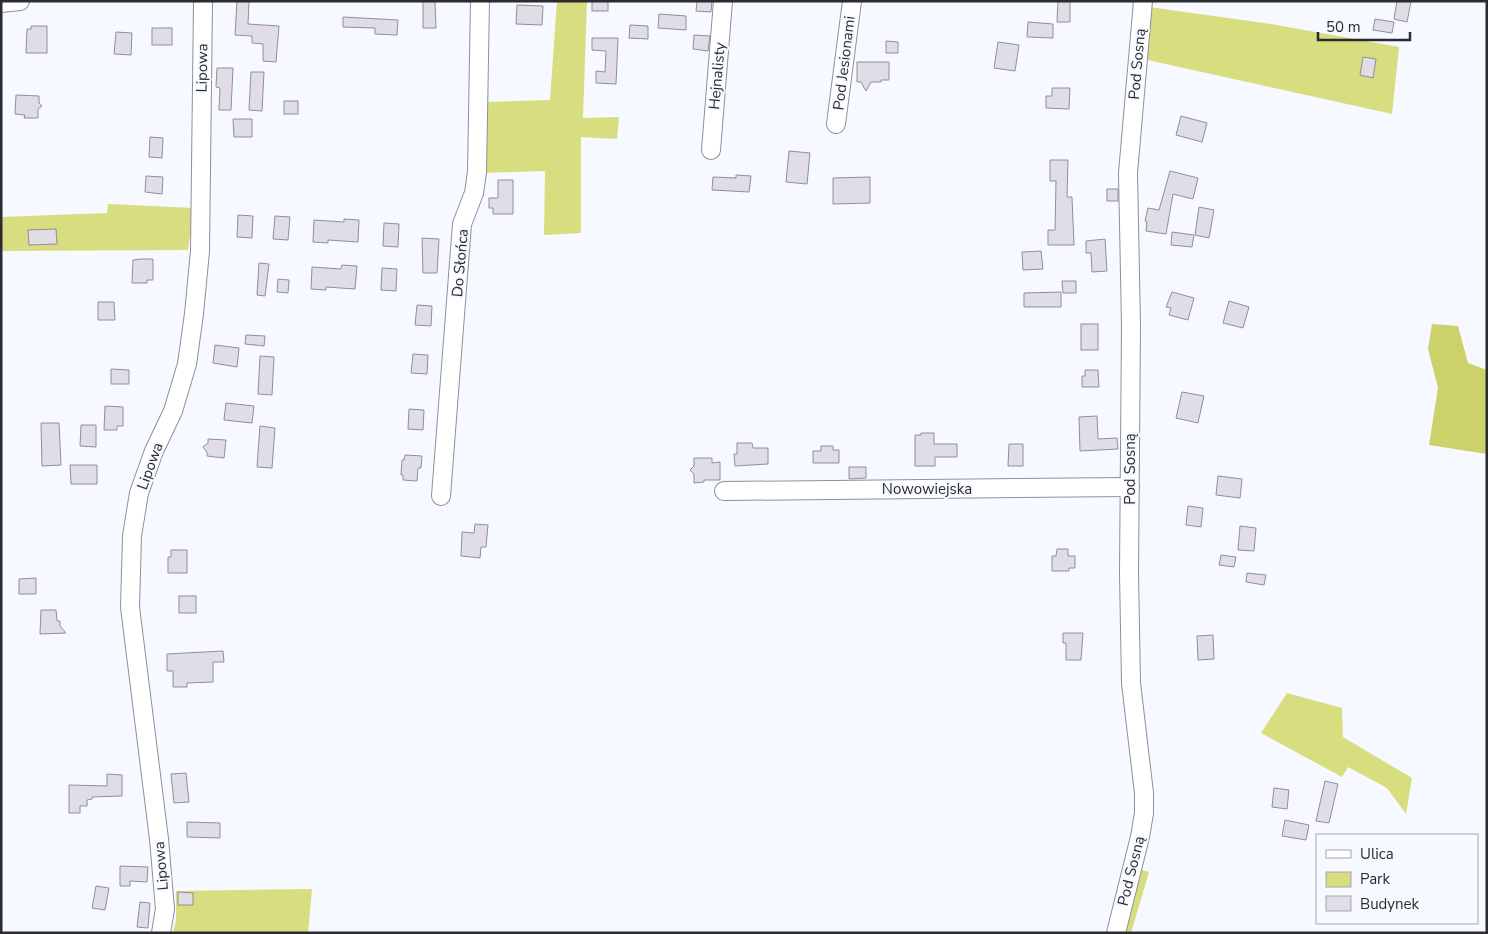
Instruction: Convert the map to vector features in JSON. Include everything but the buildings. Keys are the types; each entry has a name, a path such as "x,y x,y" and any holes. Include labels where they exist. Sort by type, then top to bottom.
{"street":[{"path":"1,3 20,1"},
{"name":"Lipowa","path":"161,933 165,909 159,839 130,607 132,536 139,493 154,451 173,411 187,364 193,324 200,251 204,1"},
{"name":"Do Słońca","path":"441,496 462,224 474,193 477,172 480,1"},
{"name":"Hejnalisty","path":"711,150 723,1"},
{"name":"Pod Jesionami","path":"836,124 852,1"},
{"name":"Pod Sosną","path":"1116,933 1144,814 1144,793 1131,683 1129,573 1131,325 1128,173 1143,1"},
{"name":"Nowowiejska","path":"724,491 1130,487"}],"green space":[{"path":"557,1 587,1 583,118 619,117 617,139 581,137 581,233 544,235 545,171 482,173 483,102 550,100"},
{"path":"1149,7 1271,24 1399,47 1392,114 1143,59"},
{"path":"108,204 194,208 188,250 1,251 1,217 107,213"},
{"path":"1432,324 1458,326 1468,363 1487,370 1487,454 1429,445 1438,388 1428,349"},
{"path":"1287,693 1342,708 1343,737 1412,778 1406,814 1387,788 1348,767 1342,777 1261,733"},
{"path":"1139,869 1149,872 1131,933 1121,933"},
{"path":"312,889 308,933 173,933 176,920 176,891"}]}
